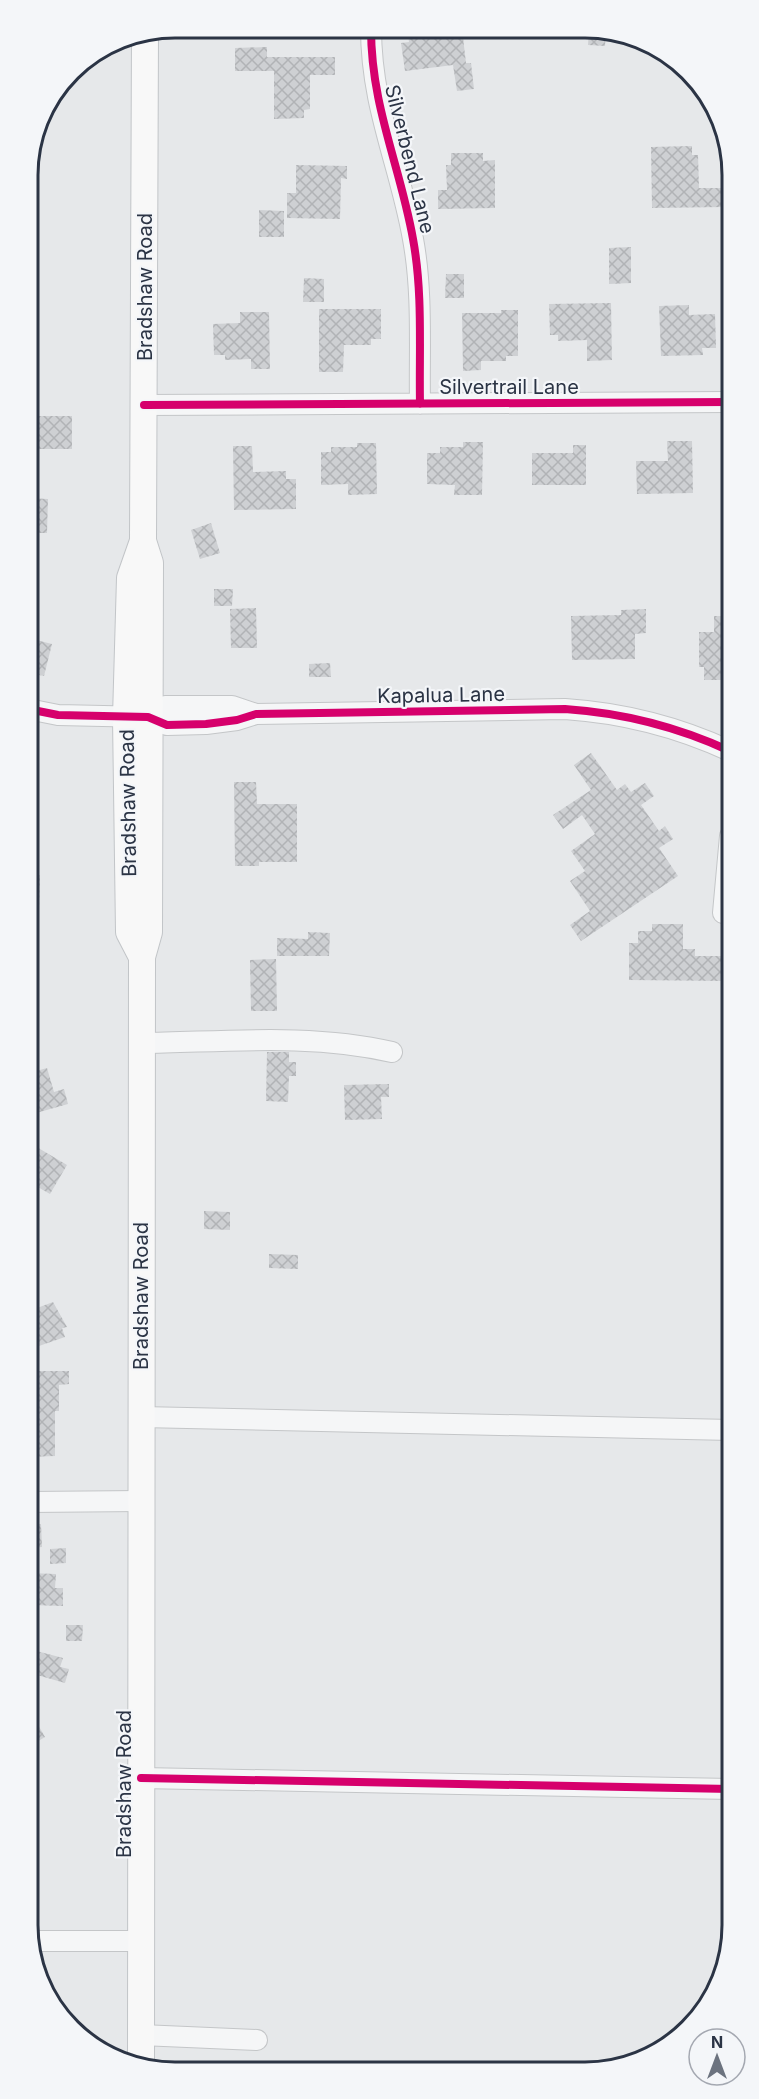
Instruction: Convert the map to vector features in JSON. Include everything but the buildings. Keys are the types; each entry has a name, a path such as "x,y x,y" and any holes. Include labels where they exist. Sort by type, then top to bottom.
{"main road":[{"name":"Bradshaw Road","path":"141,2057 141,957 149,932 137,717 150,563 143,541 145,41"}],"street":[{"name":"Silverbend Lane","path":"372,38 374,78 380,114 413,239 418,275 420,404"},
{"name":"Silvertrail Lane","path":"144,405 722,402"},
{"name":"Kapalua Lane","path":"137,717 165,705 232,706 256,714 565,709 607,712 662,724 722,748"},
{"path":"38,711 58,715 137,717"},
{"path":"141,1043 301,1040 352,1043 392,1052"},
{"path":"141,1417 721,1430"},
{"path":"38,1502 141,1501"},
{"path":"141,1778 721,1789"},
{"path":"39,1941 141,1941"},
{"path":"141,2035 257,2040"}],"cycle path":[{"path":"371,38 372,57 381,110 407,212 416,259 419,301 420,404"},
{"path":"144,405 722,402"},
{"path":"38,711 58,715 148,717 167,725 206,724 237,720 256,714 565,709 629,717 690,734 722,747"},
{"path":"141,1778 721,1789"}]}
